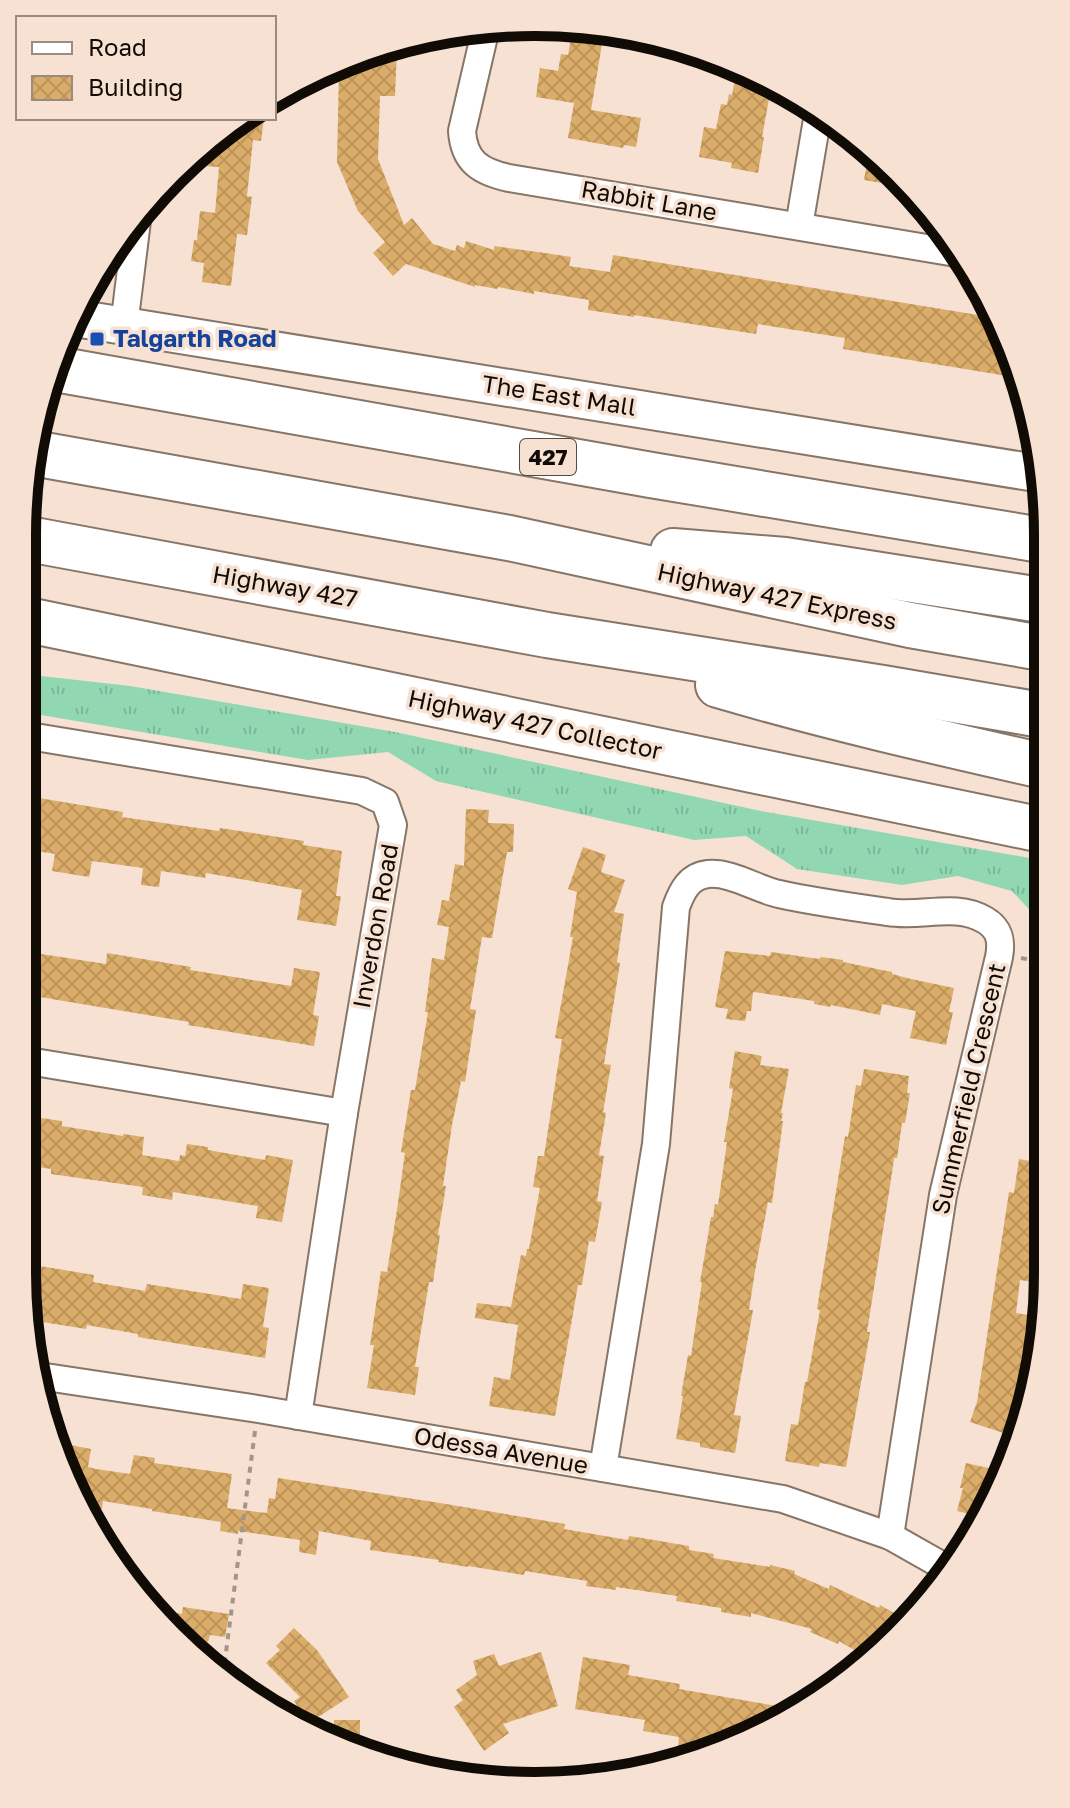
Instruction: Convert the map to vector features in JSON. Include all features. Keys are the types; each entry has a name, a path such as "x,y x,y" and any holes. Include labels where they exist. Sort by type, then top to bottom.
{"highway":[{"name":"427","path":"64,370 1034,539"},
{"path":"43,455 509,538 785,560 1034,599"},
{"name":"Highway 427 Express","path":"509,538 910,625 1034,647"},
{"name":"Highway 427","path":"36,540 547,635"},
{"name":"Highway 427 Collector","path":"36,622 1034,828"},
{"path":"547,635 1034,714"},
{"path":"547,635 783,705 1034,764"},
{"path":"36,641 260,667"}],"main road":[{"name":"The East Mall","path":"85,320 1030,472"}],"street":[{"name":"Rabbit Lane","path":"483,39 462,131 468,154 485,171 509,178 945,251"},
{"path":"799,226 816,123"},
{"path":"124,326 135,237"},
{"name":"Inverdon Road","path":"36,737 362,791 385,802 393,825 344,1113 298,1416"},
{"name":"Summerfield Crescent","path":"603,1468 656,1144 676,907 683,890 694,878 708,874 735,879 776,893 894,913 921,914 947,910 968,913 985,920 1002,941 943,1195 890,1536"},
{"path":"36,1062 344,1113"},
{"name":"Odessa Avenue","path":"48,1377 258,1409 783,1499 890,1536 940,1564"}],"path":[{"path":"1018,957 1034,960"},
{"path":"225,1664 258,1409"}],"green space":[{"path":"36,675 130,686 395,732 761,811 1034,859 1034,915 1012,891 958,876 902,885 797,869 746,836 694,840 436,781 388,752 308,760 36,714"}],"building":[{"path":"571,37 603,40 591,110 641,118 636,147 624,145 623,148 568,138 574,103 536,97 540,68 558,71 561,54 568,55"},
{"path":"397,56 395,96 380,96 378,159 404,225 412,218 433,244 455,251 457,245 464,248 466,241 494,250 494,246 571,257 569,266 610,272 613,255 984,316 1008,376 843,349 845,338 758,324 756,334 588,310 589,300 534,291 534,294 498,287 475,287 406,264 393,276 373,253 385,242 358,211 337,162 339,76"},
{"path":"735,78 765,92 764,98 769,99 758,173 731,168 732,163 699,157 704,127 716,129 721,104 727,105 729,94 732,95"},
{"path":"258,120 264,120 261,141 253,140 247,196 252,197 247,235 237,234 231,286 202,282 204,263 191,261 200,211 215,213 219,167 204,166 204,162 231,139"},
{"path":"867,163 890,184 864,180"},
{"path":"39,798 123,812 122,817 219,831 220,828 304,841 303,845 342,851 336,896 341,896 336,926 297,920 302,890 206,873 205,878 161,871 159,887 141,885 143,868 92,861 89,877 52,871 55,854 36,851"},
{"path":"466,809 489,810 488,823 514,824 513,852 507,852 492,938 482,937 470,1009 476,1010 465,1082 461,1081 452,1125 433,1282 429,1282 415,1367 419,1367 415,1395 367,1388 374,1345 370,1345 381,1271 387,1272 397,1210 405,1153 401,1152 428,1012 425,1012 432,958 444,960 449,927 437,925 442,900 449,901 455,864 464,866"},
{"path":"583,847 606,855 601,872 625,880 614,912 624,914 617,962 620,963 604,1064 611,1065 599,1155 604,1156 597,1201 602,1202 595,1242 589,1241 582,1285 578,1285 555,1416 489,1406 494,1377 510,1380 518,1325 475,1318 477,1303 511,1307 521,1255 526,1256 529,1249 540,1188 533,1187 538,1156 544,1156 562,1039 555,1038 573,937 570,937 577,892 568,889"},
{"path":"725,951 770,956 771,952 843,960 954,988 946,1045 910,1038 916,1011 882,1004 880,1015 753,992 751,1011 747,1011 745,1021 726,1019 728,1009 715,1007"},
{"path":"36,953 106,964 107,953 291,986 294,968 320,972 313,1015 319,1016 314,1046 188,1025 189,1022 36,996"},
{"path":"735,1051 762,1056 760,1065 789,1069 772,1203 768,1202 755,1271 749,1310 753,1310 734,1415 741,1416 735,1453 676,1439 711,1217 715,1204 718,1205"},
{"path":"864,1069 909,1076 907,1093 910,1093 897,1158 894,1158 867,1332 870,1332 846,1467 820,1463 819,1467 785,1461 791,1424 798,1425 807,1382 845,1136 848,1137 856,1085 861,1086"},
{"path":"36,1117 62,1121 62,1126 144,1137 142,1155 179,1161 180,1155 185,1156 187,1144 265,1160 266,1155 293,1160 282,1222 256,1218 258,1206 173,1192 172,1200 142,1195 143,1187 51,1174 51,1169 36,1167"},
{"path":"1019,1159 1034,1162 1034,1282 1020,1280 1016,1313 1032,1316 1030,1338 1008,1434 970,1422 977,1402 1009,1192 1014,1193"},
{"path":"36,1265 94,1275 93,1282 145,1291 147,1284 241,1299 243,1284 269,1288 263,1327 269,1328 265,1358 138,1337 138,1334 87,1325 86,1329 38,1321"},
{"path":"70,1445 91,1449 88,1467 130,1474 134,1455 155,1458 154,1463 232,1474 227,1508 267,1513 269,1498 275,1499 278,1478 565,1524 564,1529 628,1540 629,1536 689,1546 689,1550 714,1554 713,1558 795,1571 794,1574 829,1589 830,1585 898,1615 859,1653 839,1641 838,1644 810,1632 812,1629 751,1613 751,1617 721,1612 721,1608 676,1601 677,1596 586,1586 587,1581 525,1571 524,1575 468,1567 370,1550 371,1541 319,1531 316,1555 299,1552 300,1540 220,1531 221,1522 103,1501 102,1509 95,1508 69,1451"},
{"path":"966,1463 994,1469 971,1514 957,1511 963,1488 960,1488"},
{"path":"183,1607 229,1614 225,1637 210,1635 208,1642 200,1642 169,1612 182,1614"},
{"path":"294,1628 317,1650 349,1697 313,1720 304,1715 294,1701 300,1697 266,1663 280,1650 276,1646"},
{"path":"541,1652 558,1706 503,1724 509,1733 484,1751 454,1707 463,1700 456,1690 477,1675 473,1661 494,1654 499,1666"},
{"path":"583,1657 630,1665 628,1675 680,1684 679,1689 781,1707 756,1721 689,1748 678,1746 679,1737 643,1731 645,1720 575,1709"},
{"path":"334,1720 360,1720 360,1740 344,1734 334,1730"}],"place":[{"name":"Talgarth Road","path":"97,339"}]}
